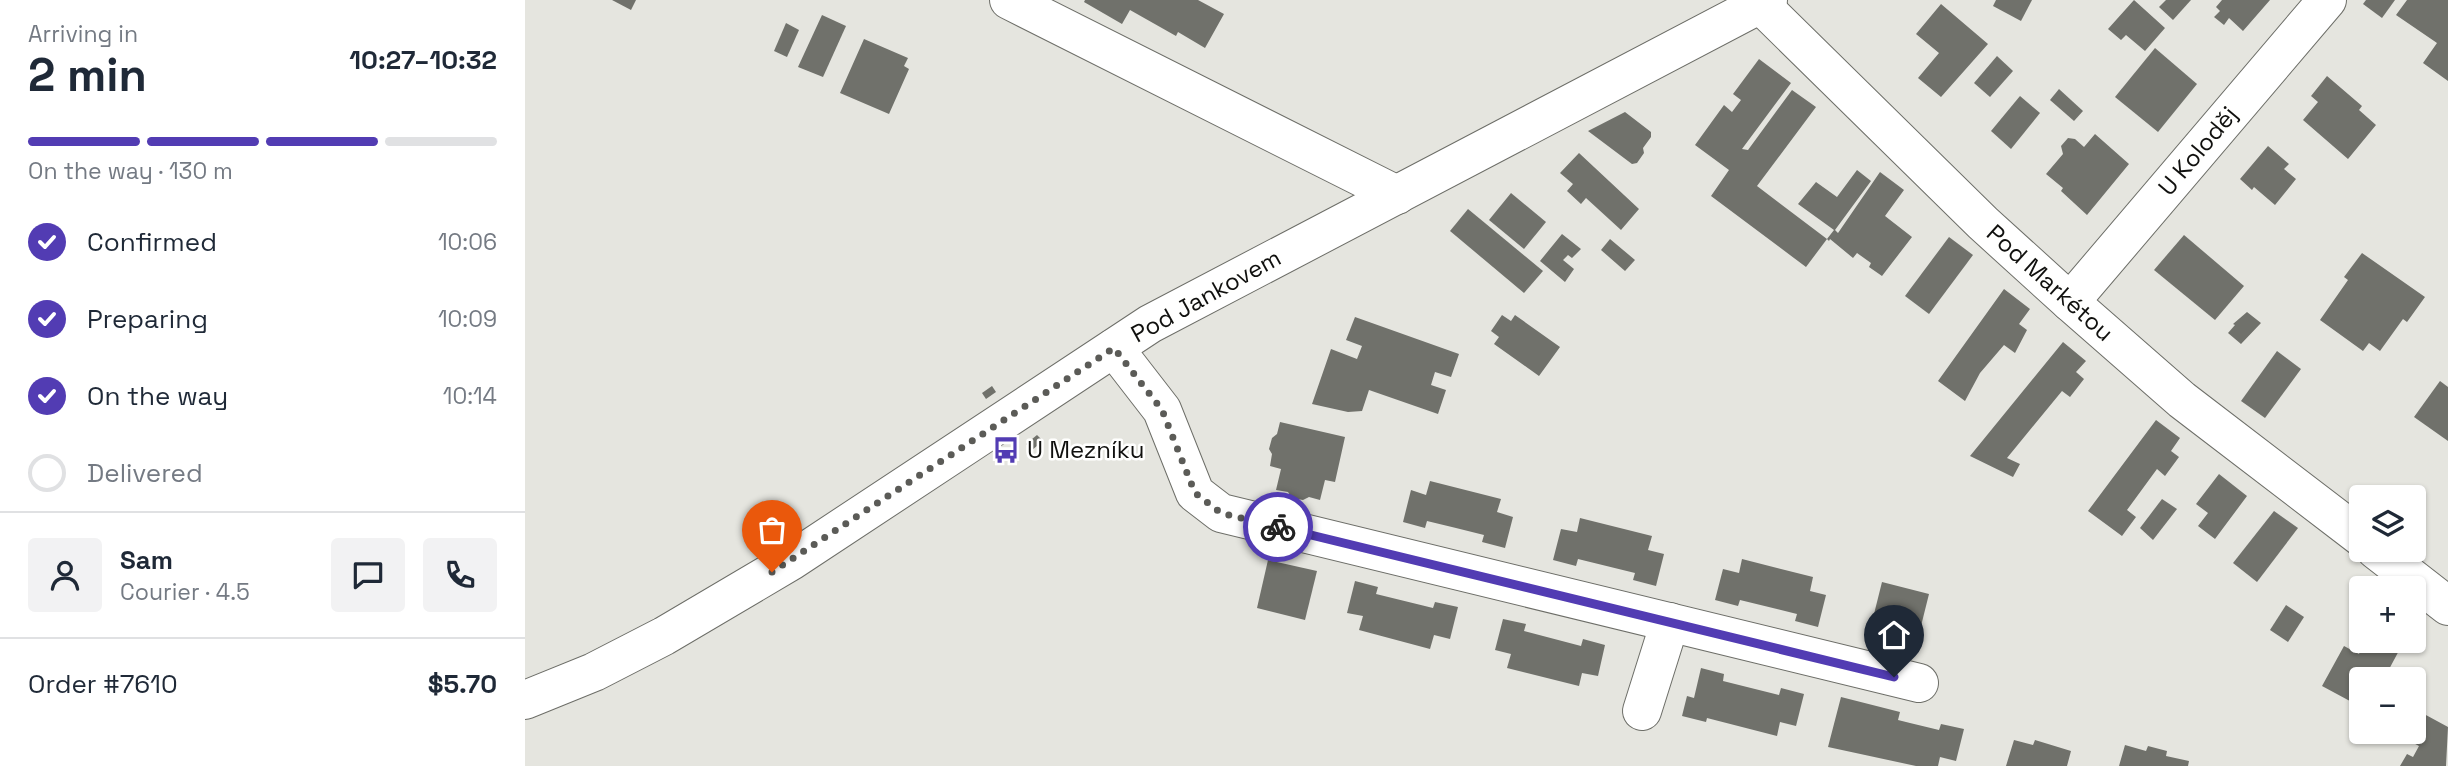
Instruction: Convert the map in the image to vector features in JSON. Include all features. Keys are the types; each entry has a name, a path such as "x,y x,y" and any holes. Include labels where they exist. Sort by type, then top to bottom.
{"street":[{"path":"1009,0 1397,195"},
{"name":"U Koloděj","path":"2070,302 2326,0"},
{"name":"Pod Jankovem","path":"525,700 594,672 664,636 791,561 1180,307 1761,2"},
{"name":"Pod Markétou","path":"1761,2 1983,223 2070,302 2182,400 2349,528"},
{"path":"1114,348 1162,410 1195,493 1221,513 1919,683"},
{"path":"2391,562 2448,606"},
{"path":"1642,711 1670,622"}],"building":[{"path":"612,0 636,0 631,10"},
{"path":"1198,0 1224,14 1205,48 1178,32 1176,36 1130,10 1122,24 1084,2"},
{"path":"1996,0 2032,0 2021,21 1993,6"},
{"path":"2134,0 2165,28 2145,51 2126,35 2121,40 2108,29"},
{"path":"2166,0 2191,0 2173,20 2159,7"},
{"path":"2222,0 2270,0 2243,31 2229,18 2224,25 2214,17 2220,11 2216,7"},
{"path":"2366,0 2395,0 2382,18 2363,4"},
{"path":"2407,0 2448,0 2448,81 2423,63 2437,43 2396,15"},
{"path":"1941,4 1988,44 1941,97 1918,78 1939,53 1916,34"},
{"path":"822,15 846,26 823,77 798,67"},
{"path":"786,23 799,30 787,57 774,51"},
{"path":"864,39 908,58 904,66 909,69 889,114 840,93"},
{"path":"2155,48 2197,84 2158,132 2115,97"},
{"path":"1997,56 2013,71 1990,97 1974,83"},
{"path":"1759,59 1791,83 1742,149 1748,150 1792,90 1816,107 1757,186 1827,239 1806,267 1711,196 1729,170 1695,145 1724,105 1732,112 1741,100 1733,94"},
{"path":"2327,76 2362,106 2359,110 2376,125 2348,159 2303,120 2318,102 2311,96"},
{"path":"2059,89 2083,111 2074,121 2050,100"},
{"path":"2020,96 2040,113 2011,149 1991,131"},
{"path":"1625,112 1651,132 1651,137 1643,148 1644,153 1637,163 1632,164 1588,131"},
{"path":"2095,134 2129,164 2087,215 2061,191 2063,188 2046,174 2063,154 2061,146 2068,138 2075,139 2084,147"},
{"path":"2268,146 2289,164 2284,169 2296,179 2275,205 2240,179"},
{"path":"1579,153 1639,209 1621,230 1586,198 1581,204 1567,191 1573,184 1560,173"},
{"path":"1857,170 1871,181 1835,230 1838,233 1880,172 1904,190 1885,216 1912,237 1882,276 1869,267 1871,263 1857,253 1853,258 1830,239 1829,241 1827,239 1834,230 1798,204 1816,182 1837,197"},
{"path":"1511,193 1546,222 1524,249 1489,220"},
{"path":"1468,209 1543,271 1524,293 1450,231"},
{"path":"1562,234 1581,249 1572,258 1568,255 1563,260 1574,269 1565,282 1540,261"},
{"path":"2184,235 2244,286 2215,320 2154,270"},
{"path":"1949,237 1973,255 1929,314 1905,296"},
{"path":"1610,239 1635,260 1625,271 1601,250"},
{"path":"2362,253 2425,297 2407,322 2403,319 2380,351 2369,343 2363,351 2320,320 2348,280 2344,277"},
{"path":"2004,289 2030,309 2019,324 2027,330 2015,353 2004,345 1980,373 1965,401 1938,381"},
{"path":"2247,312 2261,323 2241,344 2228,333 2235,325 2233,324"},
{"path":"1502,315 1511,321 1515,315 1560,347 1539,376 1494,344 1499,337 1491,331"},
{"path":"1355,317 1459,354 1451,377 1435,372 1431,385 1446,390 1438,414 1369,390 1362,411 1348,412 1312,404 1331,349 1357,359 1362,346 1346,340"},
{"path":"2063,342 2086,361 2076,372 2084,379 2070,397 2062,391 2007,458 2020,464 2013,477 1970,456"},
{"path":"2277,351 2301,369 2265,418 2241,401"},
{"path":"2440,381 2448,387 2448,441 2414,417"},
{"path":"992,386 996,392 986,399 982,393"},
{"path":"2156,420 2180,438 2171,451 2179,457 2165,476 2157,469 2127,510 2136,517 2122,536 2088,511"},
{"path":"1280,422 1345,437 1335,482 1325,480 1320,500 1309,497 1303,500 1292,498 1288,492 1276,490 1281,469 1270,466 1272,454 1269,449"},
{"path":"1037,435 1043,441 1032,450 1026,444"},
{"path":"2219,474 2247,496 2215,539 2198,526 2208,513 2196,504"},
{"path":"1430,481 1501,499 1497,512 1513,517 1505,548 1482,542 1484,535 1427,521 1425,528 1403,522 1411,490 1426,495"},
{"path":"2162,499 2177,509 2153,540 2140,528"},
{"path":"2274,511 2298,528 2257,582 2233,563"},
{"path":"1580,518 1652,536 1648,550 1664,554 1656,586 1633,580 1635,573 1578,559 1576,566 1553,560 1561,529 1577,532"},
{"path":"1742,559 1813,577 1810,591 1826,595 1818,627 1795,621 1797,614 1740,600 1738,606 1715,600 1723,569 1739,573"},
{"path":"1268,560 1317,571 1305,620 1257,608"},
{"path":"1355,581 1378,587 1376,594 1433,608 1435,602 1458,607 1450,639 1434,635 1430,649 1359,630 1363,616 1347,613"},
{"path":"1882,582 1929,594 1918,638 1911,642 1903,640 1899,634 1871,626"},
{"path":"2286,605 2304,617 2288,642 2270,630"},
{"path":"1503,619 1526,624 1524,631 1581,646 1583,639 1605,645 1598,676 1582,673 1579,686 1507,668 1511,654 1495,650"},
{"path":"2344,646 2349,649 2349,653 2398,653 2390,667 2349,667 2349,701 2322,686"},
{"path":"1701,668 1724,674 1723,681 1779,695 1781,688 1804,694 1796,726 1780,722 1777,736 1707,718 1706,722 1682,716 1687,696 1694,698"},
{"path":"1841,697 1900,712 1898,720 1939,730 1941,724 1964,729 1956,761 1940,757 1938,766 1916,766 1828,747"},
{"path":"2426,715 2448,727 2446,766 2400,766 2407,754 2413,757 2419,746 2415,744 2426,744"},
{"path":"2014,740 2033,745 2035,740 2071,751 2067,766 2006,766"},
{"path":"2125,745 2146,751 2148,746 2167,751 2166,756 2189,761 2188,766 2119,766"}],"way so far":[{"path":"772,572 1114,348 1162,410 1195,493 1221,513 1278,527"}],"place":[{"name":"U Mezníku","path":"1006,450"}],"route":[{"path":"1278,527 1894,677"}]}
